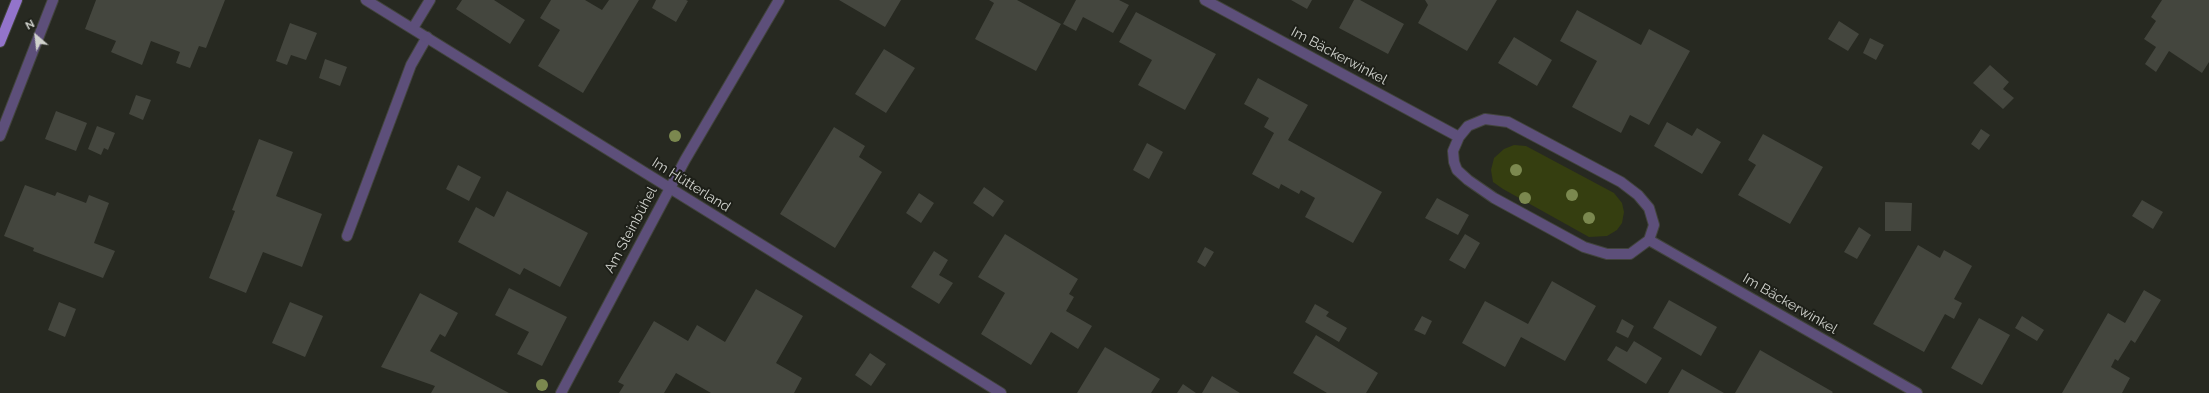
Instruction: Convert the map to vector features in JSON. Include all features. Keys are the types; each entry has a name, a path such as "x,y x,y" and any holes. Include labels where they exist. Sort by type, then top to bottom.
{"main road":[{"path":"0,42 17,0"}],"street":[{"path":"0,136 53,0"},
{"name":"Im Hütterland","path":"366,0 1001,393"},
{"path":"412,28 430,0"},
{"name":"Am Steinbühel","path":"561,393 669,188 779,0"},
{"name":"Im Bäckerwinkel","path":"1205,0 1459,137"},
{"path":"347,236 411,65 427,37"},
{"path":"1485,119 1508,122 1621,182 1638,195 1649,208 1654,225 1649,240 1630,254 1607,254 1584,247 1494,198 1468,180 1458,170 1454,162 1453,151 1459,137 1468,126 1485,119"},
{"name":"Im Bäckerwinkel","path":"1649,240 1917,393"}],"green space":[{"path":"1514,145 1526,146 1614,193 1622,203 1624,212 1622,223 1617,230 1607,236 1589,237 1493,182 1491,170 1494,158 1504,149"}],"building":[{"path":"96,0 225,0 206,48 199,46 190,68 176,63 180,52 151,41 142,65 111,52 116,41 85,29"},
{"path":"462,0 494,0 525,20 510,44 456,9"},
{"path":"551,0 585,0 602,10 609,0 639,0 583,93 538,66 560,30 540,18"},
{"path":"656,0 688,1 676,22 652,8"},
{"path":"839,0 901,0 885,27"},
{"path":"989,0 1017,0 1061,24 1036,71 975,39 994,3"},
{"path":"1076,0 1119,0 1129,5 1113,33 1083,17 1076,31 1063,24"},
{"path":"1291,0 1312,0 1307,9"},
{"path":"1354,0 1360,0 1404,24 1388,54 1339,28"},
{"path":"1425,0 1497,0 1467,51 1418,23 1428,5"},
{"path":"2162,0 2209,0 2209,62 2202,73 2169,51 2156,72 2145,64 2156,47 2144,39 2156,21 2151,17"},
{"path":"1577,10 1641,45 1649,29 1690,51 1649,125 1630,115 1621,133 1572,107 1597,61 1560,41"},
{"path":"1136,12 1216,54 1185,110 1138,85 1152,60 1119,42"},
{"path":"1839,21 1859,34 1848,51 1828,39"},
{"path":"290,23 317,33 306,60 291,55 287,65 276,61"},
{"path":"1514,37 1552,60 1537,86 1498,63"},
{"path":"1870,38 1884,45 1876,60 1863,53"},
{"path":"884,49 915,68 886,113 855,94"},
{"path":"325,59 347,67 340,86 319,78"},
{"path":"1990,65 2009,82 2003,89 2014,98 2003,109 1973,83"},
{"path":"1258,78 1308,105 1288,140 1382,192 1353,243 1305,217 1315,198 1301,190 1299,194 1281,184 1279,189 1252,174 1274,133 1264,127 1269,118 1244,104"},
{"path":"136,95 151,100 143,120 129,114"},
{"path":"56,111 87,123 76,151 45,139"},
{"path":"1667,122 1692,136 1697,128 1721,142 1702,174 1654,146"},
{"path":"97,126 115,133 108,150 104,148 101,155 88,149"},
{"path":"834,127 865,146 859,157 882,172 835,248 780,214"},
{"path":"1981,129 1990,135 1979,150 1971,144"},
{"path":"1763,134 1823,167 1790,224 1738,195 1756,165 1748,160"},
{"path":"259,139 293,152 276,196 322,214 302,267 263,252 246,293 209,278 235,211 232,210"},
{"path":"1147,143 1163,152 1149,179 1133,170"},
{"path":"458,165 481,177 469,201 446,189"},
{"path":"25,185 55,196 57,192 86,203 89,195 109,203 94,243 115,251 103,278 33,251 34,248 4,236"},
{"path":"984,187 1004,201 993,217 973,203"},
{"path":"507,191 588,233 560,287 524,268 520,275 458,242 476,207 494,217"},
{"path":"919,193 934,203 921,223 906,213"},
{"path":"1437,198 1469,215 1458,235 1425,218"},
{"path":"2142,200 2163,212 2153,229 2132,216"},
{"path":"1885,202 1912,203 1911,231 1885,231"},
{"path":"1859,227 1871,235 1857,259 1844,252"},
{"path":"1005,234 1078,279 1069,294 1074,297 1066,311 1092,326 1078,349 1051,332 1031,365 981,334 1005,293 978,277"},
{"path":"1465,234 1480,243 1465,269 1449,260"},
{"path":"1918,245 1940,258 1944,250 1972,266 1954,299 1962,303 1954,319 1945,314 1924,352 1873,324"},
{"path":"1205,247 1214,252 1205,267 1197,262"},
{"path":"934,251 948,260 939,275 953,283 939,304 911,287"},
{"path":"1552,281 1596,306 1565,361 1521,337 1505,367 1462,343 1485,301 1528,324"},
{"path":"509,288 567,317 542,366 517,354 529,332 495,315"},
{"path":"756,289 803,316 776,363 802,378 794,393 711,393 676,373 664,393 619,393 624,385 618,382 654,321 688,341 697,325 725,342"},
{"path":"2144,290 2161,300 2135,343 2131,340 2118,361 2115,359 2111,367 2130,378 2122,393 2062,393 2108,313 2125,323"},
{"path":"420,293 458,313 445,337 440,334 430,351 509,393 431,393 435,386 381,367"},
{"path":"1669,300 1717,327 1701,356 1653,328"},
{"path":"59,302 76,309 65,337 48,330"},
{"path":"290,302 323,316 305,357 272,343"},
{"path":"1315,304 1329,312 1326,316 1347,328 1339,342 1305,322"},
{"path":"1422,316 1432,321 1425,335 1414,330"},
{"path":"2022,316 2044,330 2037,341 2015,328"},
{"path":"1979,318 2010,335 1982,385 1951,368"},
{"path":"1622,319 1634,326 1628,338 1616,332"},
{"path":"1316,335 1378,373 1366,393 1327,393 1293,373"},
{"path":"1634,341 1662,358 1646,384 1607,360 1616,346 1627,352"},
{"path":"1105,347 1160,379 1151,393 1077,393"},
{"path":"1760,350 1833,392 1735,393"},
{"path":"870,353 886,364 871,386 855,375"},
{"path":"1682,369 1724,393 1668,393"},
{"path":"1212,376 1240,393 1202,393"},
{"path":"1183,384 1196,393 1177,393"}]}
